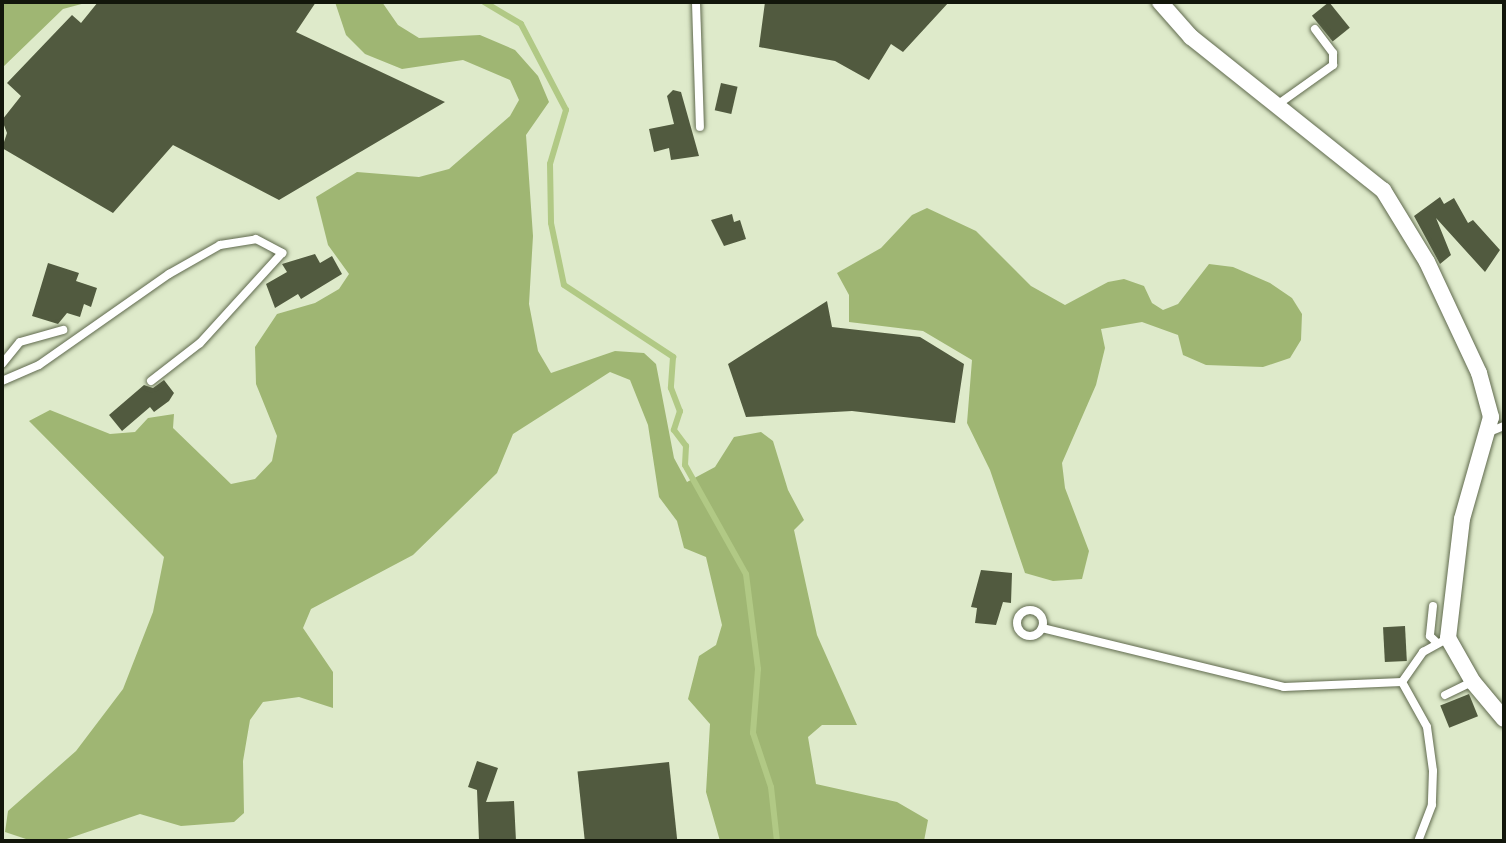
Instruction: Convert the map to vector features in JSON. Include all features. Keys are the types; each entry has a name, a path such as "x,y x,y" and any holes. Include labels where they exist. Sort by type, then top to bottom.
{"street":[{"path":"1160,2 1191,37 1383,190 1407,223 1479,373 1496,429 1462,519 1442,640 1504,719"}],"lane":[{"path":"696,2 700,127"},
{"path":"1276,105 1333,65 1333,53 1315,29"},
{"path":"2,381 39,365 169,274 220,245 256,239 282,253 200,343 151,381"},
{"path":"2,364 20,342 63,330"},
{"path":"1042,628 1284,687 1402,682 1442,640 1430,636 1433,606"},
{"path":"1402,682 1427,727 1433,771 1432,805 1418,841"},
{"path":"1445,695 1473,682"}],"green space":[{"path":"2,2 89,2 63,9 2,68"},
{"path":"335,2 382,2 398,25 419,38 480,35 515,50 538,76 549,102 526,135 533,236 529,304 538,351 551,373 615,351 644,353 656,364 674,458 687,482 715,467 734,437 761,432 773,441 788,490 804,520 794,530 817,635 857,725 822,725 808,737 816,784 897,802 928,820 924,841 720,841 706,792 710,724 688,699 699,656 716,645 722,625 706,557 684,548 677,521 659,497 648,425 630,380 610,372 513,434 497,473 413,555 311,609 303,628 333,672 333,708 299,697 263,702 250,720 243,761 244,813 234,822 181,826 140,814 61,841 32,841 5,832 8,811 76,751 123,689 153,612 164,557 29,421 50,410 110,434 135,432 148,418 174,414 173,428 231,484 255,479 272,461 277,436 256,384 255,347 277,314 315,303 339,289 349,274 328,245 316,197 357,172 419,177 449,169 510,116 519,100 510,80 463,60 402,69 365,54 346,35"},
{"path":"927,208 976,231 1031,286 1065,305 1108,282 1124,279 1144,286 1152,303 1163,310 1178,304 1209,264 1233,267 1270,283 1292,298 1302,314 1301,340 1290,358 1263,367 1206,365 1183,355 1178,335 1142,322 1101,329 1105,348 1096,385 1062,463 1065,488 1089,551 1082,579 1053,581 1025,573 990,470 967,423 972,360 923,331 849,322 849,295 837,273 881,248 912,215"}],"building":[{"path":"98,2 316,2 296,32 445,102 279,200 173,145 113,213 2,148 7,133 2,120 21,96 7,83 72,15 81,23"},
{"path":"765,2 949,2 903,52 891,44 869,80 835,61 759,47"},
{"path":"1329,2 1350,28 1333,41 1312,16"},
{"path":"721,83 738,87 731,114 715,110"},
{"path":"673,90 681,92 699,156 671,160 669,148 654,152 649,129 674,124 667,96"},
{"path":"1440,197 1444,204 1454,198 1468,223 1473,220 1500,250 1485,272 1436,218 1451,255 1440,264 1414,216"},
{"path":"732,214 734,222 740,220 746,239 724,246 711,220"},
{"path":"315,254 320,263 332,256 342,274 301,299 298,294 275,308 266,284 287,272 282,264"},
{"path":"48,263 79,273 76,281 97,288 91,307 84,304 80,317 67,313 58,324 32,316"},
{"path":"827,301 832,327 920,337 964,364 955,423 852,411 746,417 728,364"},
{"path":"164,380 174,393 169,401 154,412 150,407 122,431 109,415 144,385 153,388"},
{"path":"981,570 1012,573 1011,603 1003,602 996,625 975,623 977,608 971,607"},
{"path":"1405,626 1407,661 1385,662 1383,627"},
{"path":"1469,694 1478,716 1449,728 1440,706"},
{"path":"477,761 498,768 486,802 514,801 516,841 479,841 477,790 468,787"},
{"path":"669,762 677,841 585,841 578,772"}],"waterway":[{"path":"484,2 521,24 566,110 550,164 551,223 564,285 673,357 671,388 680,411 674,430 686,446 685,465 746,574 758,669 753,733 771,787 777,841"}]}
